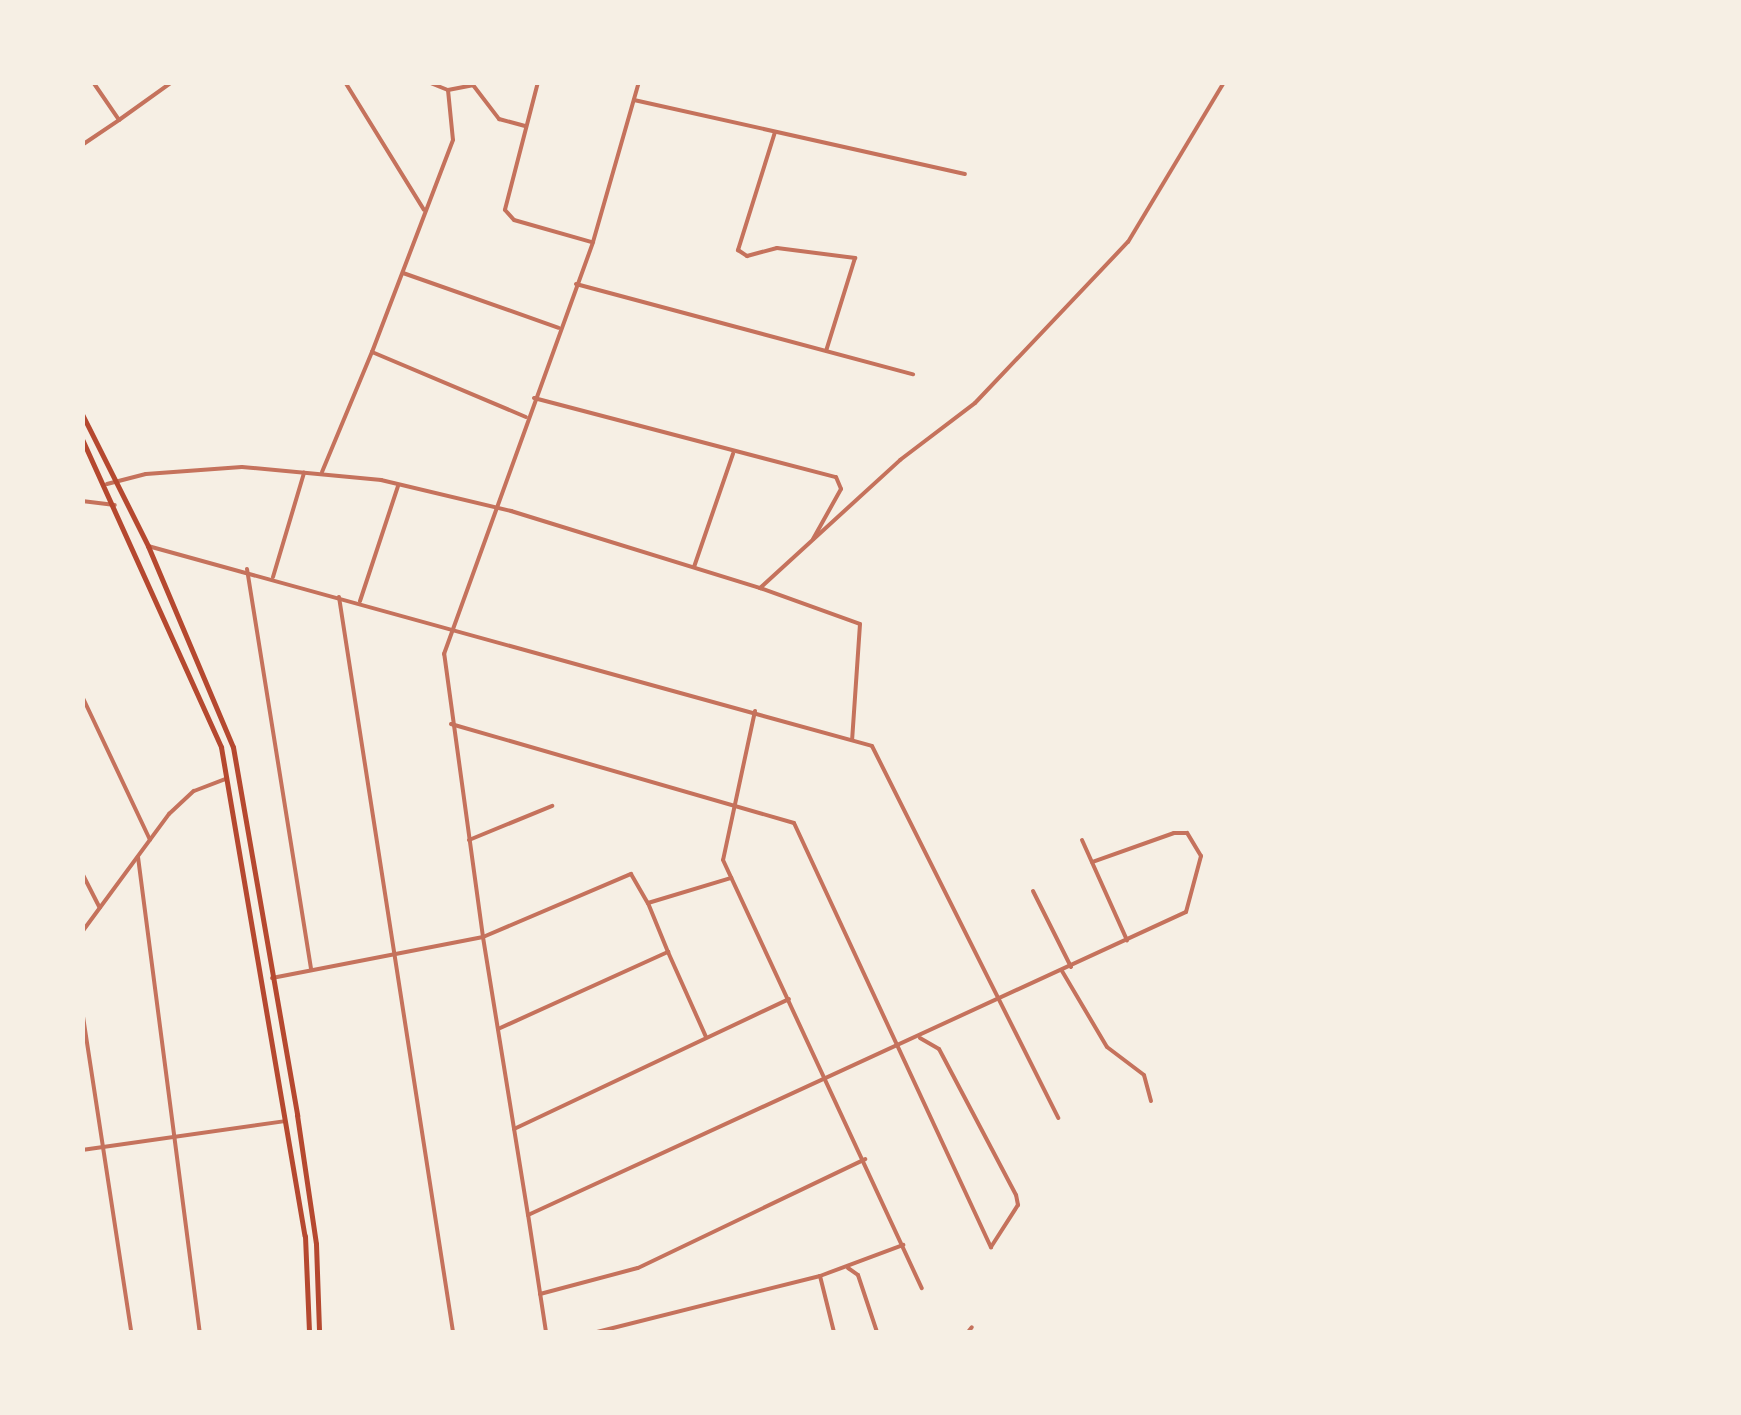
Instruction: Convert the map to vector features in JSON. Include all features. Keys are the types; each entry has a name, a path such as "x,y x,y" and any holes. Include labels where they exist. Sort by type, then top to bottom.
{"main road":[{"path":"82,414 148,546 228,730 316,1244 319,1332"},
{"path":"82,439 107,484 210,718 226,780 304,1236 309,1332"}],"street":[{"path":"94,82 119,120"},
{"path":"82,145 172,82"},
{"path":"345,82 424,212"},
{"path":"428,82 448,90 480,82"},
{"path":"538,82 504,205 509,216 593,242"},
{"path":"546,1332 483,937 444,654 493,507 593,242 638,82"},
{"path":"760,588 974,403 1128,242 1224,82"},
{"path":"473,85 498,120 526,126"},
{"path":"321,474 453,140 448,90"},
{"path":"634,100 965,174"},
{"path":"775,132 738,250 747,256 777,248 855,258 826,351"},
{"path":"403,273 559,328"},
{"path":"576,284 913,374"},
{"path":"372,352 526,417"},
{"path":"534,398 733,454 836,477 841,489 813,539"},
{"path":"694,567 733,454"},
{"path":"107,484 242,467 398,484 493,507 760,588 860,624 852,740"},
{"path":"273,577 304,473"},
{"path":"360,601 398,484"},
{"path":"82,500 115,505"},
{"path":"148,546 247,568 755,711 878,750 1058,1118"},
{"path":"247,568 311,971"},
{"path":"338,596 453,1332"},
{"path":"82,696 150,840"},
{"path":"755,711 732,803 723,860 829,1078 922,1288"},
{"path":"452,724 794,823 896,1050 992,1247 1018,1205 1016,1195 940,1049 920,1038"},
{"path":"82,932 150,840 194,791 226,780"},
{"path":"469,840 552,806"},
{"path":"528,1216 896,1050 1186,912 1200,875 1197,843 1174,833 1092,862"},
{"path":"1082,840 1127,940"},
{"path":"138,857 178,1136 200,1332"},
{"path":"82,873 100,908"},
{"path":"272,978 483,937 631,874 706,1038"},
{"path":"648,904 733,878"},
{"path":"1033,891 1071,967"},
{"path":"498,1028 668,952"},
{"path":"1062,971 1107,1047 1144,1076 1150,1101"},
{"path":"514,1128 789,999"},
{"path":"82,1010 131,1332"},
{"path":"82,1150 285,1122"},
{"path":"540,1294 638,1268 865,1159"},
{"path":"596,1332 820,1276 903,1245"},
{"path":"848,1268 858,1275 877,1332"},
{"path":"820,1276 834,1332"}]}
